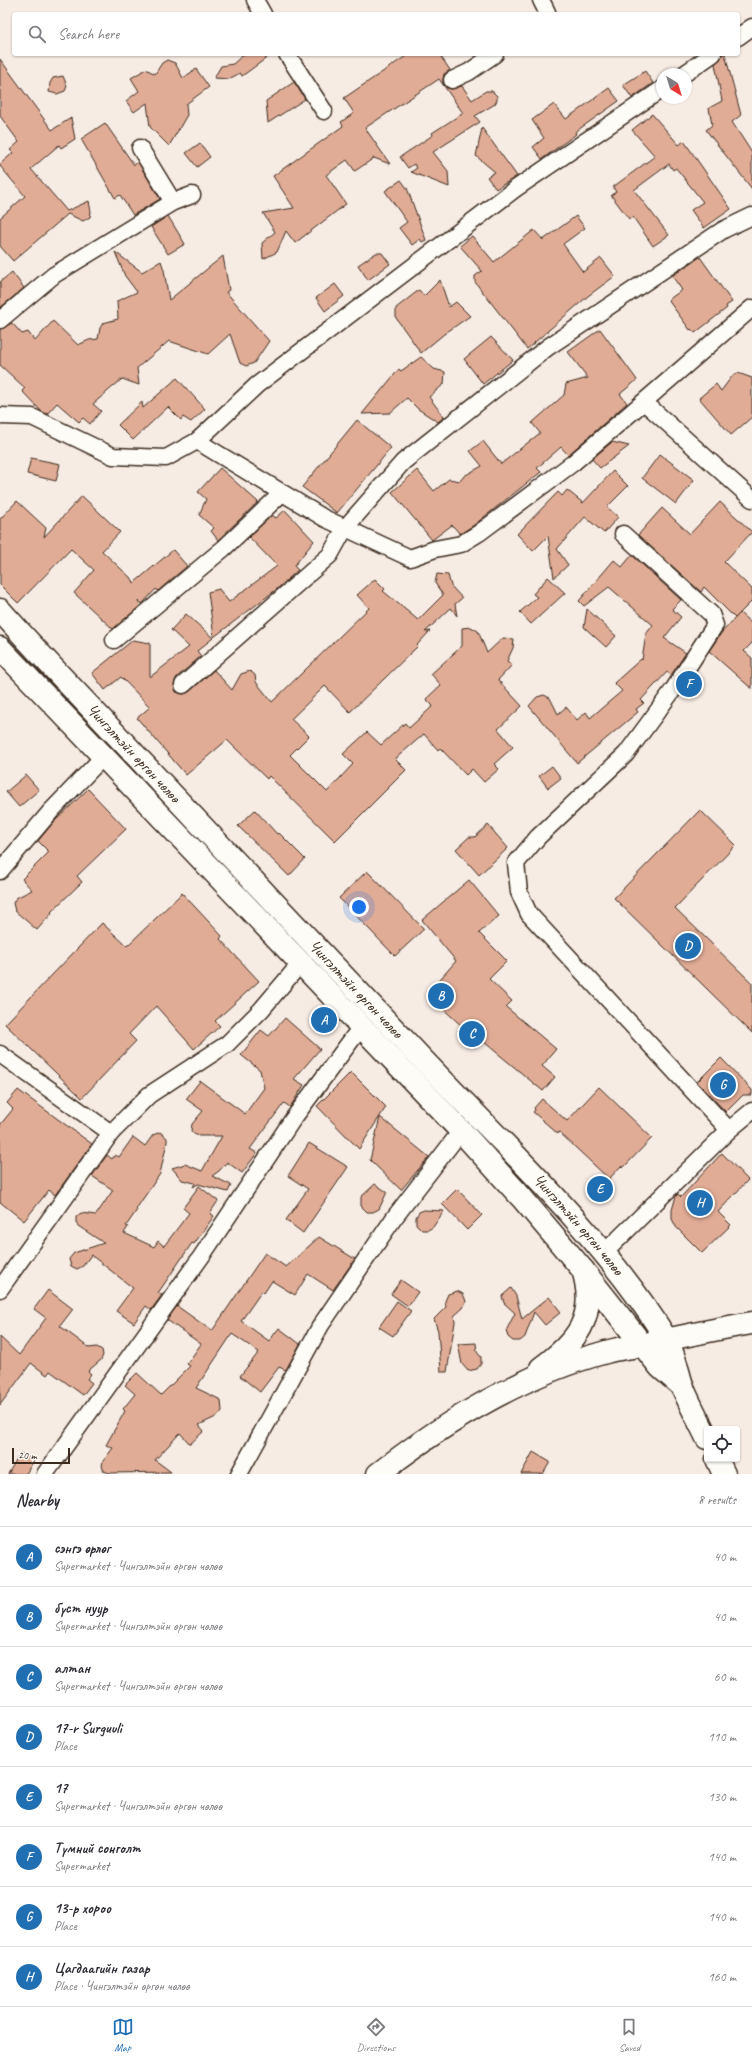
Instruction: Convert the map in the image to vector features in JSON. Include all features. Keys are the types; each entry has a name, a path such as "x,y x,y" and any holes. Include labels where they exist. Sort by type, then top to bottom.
{"main road":[{"name":"Чингэлтэйн өргөн чөлөө","path":"0,610 60,677 121,739 324,957 495,1135 604,1253 635,1293 666,1338 676,1358 683,1387 704,1432"},
{"name":"Чингэлтэйн өргөн чөлөө","path":"0,648 461,1131 522,1198 583,1270 660,1368 683,1387"},
{"path":"517,1387 561,1354 576,1337 583,1324 587,1306 588,1290 583,1270"},
{"path":"378,1474 423,1439 458,1417 544,1374 607,1352 642,1345 666,1338 752,1323"},
{"path":"718,1462 724,1474"}],"street":[{"path":"255,0 262,12"},
{"path":"542,0 547,12"},
{"path":"740,36 752,27"},
{"path":"288,56 324,111"},
{"path":"452,80 469,72 491,56"},
{"path":"692,68 710,56"},
{"path":"0,416 32,417 113,456 166,458 197,440 257,385 515,189 656,93"},
{"path":"140,148 173,202"},
{"path":"0,320 54,275 173,202 192,195"},
{"path":"183,685 330,555 345,528 403,462 548,347 724,230 752,216"},
{"path":"197,440 324,518 410,558 435,549 462,544 479,533 573,463 752,308"},
{"path":"644,402 752,499"},
{"path":"114,640 224,548 282,493"},
{"path":"623,534 711,614 715,625 673,690 626,754 538,837 516,863 518,892 529,914 729,1130"},
{"path":"0,871 51,811 104,756"},
{"path":"0,1289 111,1133 149,1095 227,1044 266,1005 300,964"},
{"path":"45,1474 201,1257 294,1119 361,1027"},
{"path":"0,1054 111,1133"},
{"path":"604,1253 729,1130 752,1111"},
{"path":"239,1474 321,1325 394,1218 461,1131"}],"building":[{"path":"242,56 269,56 242,76 240,73 229,79 214,78 221,66 233,64"},
{"path":"406,56 440,56 450,70 444,74 443,79 443,84 447,88 452,89 462,86 472,100 486,91 492,91 497,96 497,100 495,104 475,116 480,122 433,152 448,171 449,187 411,172 417,168 414,164 408,168 400,157 433,135 432,133 463,113 439,79 365,128 390,164 374,158 355,171 347,160 326,175 346,204 295,243 286,231 277,252 263,259 262,243 275,232 263,213 294,208 273,176 343,126 341,122 354,113 344,98"},
{"path":"722,56 726,56 741,115 732,122 752,153 752,189 706,130 712,125 709,108 722,101 715,64"},
{"path":"0,59 52,130 71,118 75,139 61,148 59,145 31,169 67,211 89,201 91,212 90,217 83,221 68,214 13,261 0,246 0,218 25,196 0,166 0,164 13,153 10,150 19,142 0,116"},
{"path":"167,60 175,63 183,78 196,69 209,87 186,104 187,115 169,146 150,127 147,103 134,112 126,101 139,91 131,78 146,69 155,74 162,63"},
{"path":"645,71 653,83 632,98 623,85"},
{"path":"63,76 67,86 65,91 57,94 49,92 50,83 53,78"},
{"path":"294,82 305,99 268,123 266,101"},
{"path":"609,88 619,101 575,132 576,134 542,159 533,147 544,138 532,120 554,104 566,119"},
{"path":"652,114 679,145 684,141 731,209 704,228 691,210 703,202 676,168 673,170 669,164 634,190 669,235 653,246 633,217 629,219 611,195 616,192 613,187 655,156 632,130"},
{"path":"105,123 134,165 138,162 160,199 133,215 120,195 115,198 81,139"},
{"path":"482,128 517,176 496,189 487,177 495,172 476,156"},
{"path":"200,143 210,157 197,167 186,153"},
{"path":"401,180 407,188 426,240 422,242 420,239 412,245 399,228 407,222 385,191"},
{"path":"168,216 185,244 168,254 151,227"},
{"path":"576,216 585,228 563,244 583,272 601,258 615,276 588,296 527,349 475,282 475,276 482,271 460,246 472,236 494,262 534,230 543,240"},
{"path":"115,252 142,272 161,261 169,300 223,256 229,290 226,292 269,341 254,363 246,366 240,363 230,334 208,354 169,341 137,368 139,385 122,379 93,404 101,411 90,424 83,418 79,422 57,403 47,414 42,412 22,391 25,388 0,365 0,329 12,323 22,334 28,332 35,341 53,321 78,345 89,340 98,339 100,328 103,323 118,319 117,301 137,292 125,276"},
{"path":"376,253 382,253 390,264 368,280 358,265"},
{"path":"700,257 732,302 726,306 727,308 695,333 691,329 690,330 668,300 682,290 672,276"},
{"path":"12,272 24,288 0,308 0,282"},
{"path":"440,280 449,307 456,302 470,316 444,334 421,353 396,318 396,308 419,290 424,296"},
{"path":"335,284 344,296 325,311 316,298"},
{"path":"600,329 637,380 620,394 627,403 568,455 561,447 537,468 541,472 474,525 460,534 452,525 432,540 392,492 417,470 434,491 449,479 460,481 464,476 482,466 470,451 483,441 501,464 540,433 532,423 564,395 566,384 588,378 568,352"},
{"path":"491,337 513,360 483,384 464,359"},
{"path":"421,357 434,369 445,372 444,384 429,397 444,417 438,422 418,409 407,398 390,413 362,414 399,369 401,371"},
{"path":"738,373 752,378 752,417 731,435 699,398 716,384 721,391 733,375"},
{"path":"177,378 205,409 191,422 183,417 181,420 168,407 133,440 118,425 142,402 143,408"},
{"path":"357,420 391,448 337,513 302,487"},
{"path":"612,442 629,446 600,468 592,459"},
{"path":"660,454 694,480 676,504 642,478"},
{"path":"31,458 60,464 56,481 27,474"},
{"path":"220,468 258,502 218,540 211,531 214,528 199,515 206,499 198,492"},
{"path":"613,471 628,486 607,507 618,517 604,533 585,517 557,549 568,565 554,578 548,536 533,551 517,534 558,492 562,496 567,490 583,503"},
{"path":"82,496 120,532 102,551 133,580 134,583 173,550 187,566 158,591 156,589 142,604 138,600 140,606 113,629 74,593 94,570 71,549 18,603 0,585 0,519 17,501 46,528 44,537"},
{"path":"720,502 752,532 724,562 752,589 752,601 735,618 704,587 701,592 638,535 662,508 690,534"},
{"path":"285,510 314,541 294,566 298,570 277,589 214,637 208,592 219,589 229,602 277,566 249,537 272,515 276,518"},
{"path":"632,555 681,600 672,609 681,617 664,638 686,653 671,675 667,672 641,700 644,703 636,709 638,712 577,763 529,706 537,697 544,695 550,698 558,714 566,707 577,720 586,712 590,718 622,691 614,683 641,659 642,660 646,634 653,625 609,587 584,606 579,601 614,560 622,567"},
{"path":"437,574 448,575 451,586 462,598 455,604 457,616 451,608 425,632 430,631 417,645 418,646 350,712 325,686 291,719 309,736 290,755 327,792 353,764 343,754 367,732 381,745 405,723 409,728 433,706 426,699 441,685 431,674 462,646 462,628 471,627 478,631 487,653 503,638 514,639 513,648 507,661 512,665 498,680 522,706 498,729 513,747 494,764 499,769 484,782 472,769 466,775 440,748 438,750 424,734 395,759 406,770 335,841 269,776 267,779 227,740 186,775 137,718 150,707 121,677 105,690 92,673 133,640 150,643 150,677 189,647 171,630 186,614 213,638 197,651 201,656 176,678 174,686 176,692 184,694 189,692 214,670 232,690 241,674 250,671 255,675 256,682 272,702 369,608 357,595 375,579 385,589 383,591 418,620 443,595 435,583"},
{"path":"548,577 565,593 531,624 520,612 537,597 533,594"},
{"path":"587,609 616,636 606,647 584,627"},
{"path":"740,613 752,624 752,643 744,651 752,658 752,689 709,651 722,632"},
{"path":"552,766 561,778 548,788 539,776"},
{"path":"26,775 39,790 19,807 6,792"},
{"path":"88,789 126,829 77,876 82,882 51,912 52,913 37,930 15,911 13,903 16,898 32,890 22,879 49,852 38,841 52,824"},
{"path":"255,810 277,834 279,833 305,859 289,876 238,826"},
{"path":"700,810 736,845 675,908 752,983 752,1033 614,898"},
{"path":"488,825 508,848 479,875 456,849 469,837 475,837"},
{"path":"367,871 424,929 395,956 339,898"},
{"path":"469,880 499,916 479,933 507,961 489,979 512,1001 506,1007 556,1049 542,1066 555,1077 543,1091 478,1037 476,1039 427,994 456,961 422,920"},
{"path":"182,893 222,936 220,939 259,981 215,1021 220,1026 194,1049 156,1006 129,1034 136,1041 82,1098 5,1024 102,923 127,946"},
{"path":"285,1018 320,1049 294,1079 304,1085 290,1107 284,1103 250,1149 257,1153 242,1173 227,1162 212,1176 231,1185 228,1192 198,1184 193,1187 195,1183 182,1180 172,1168 185,1164 202,1171 222,1136 199,1136 191,1131 192,1124 203,1111 186,1099 200,1081 245,1114 264,1088 260,1070 241,1055 261,1030 269,1036"},
{"path":"721,1058 752,1090 752,1095 743,1095 726,1112 697,1082"},
{"path":"351,1072 386,1107 359,1149 317,1106"},
{"path":"599,1087 652,1138 623,1168 621,1166 609,1179 559,1132 558,1134 533,1112 535,1110 534,1108 542,1099 567,1121"},
{"path":"18,1090 92,1144 55,1195 49,1190 24,1221 0,1202 0,1125 13,1109 7,1103"},
{"path":"380,1117 429,1157 401,1190 370,1160"},
{"path":"160,1132 167,1138 167,1142 160,1174 136,1209 137,1210 126,1226 128,1227 124,1233 154,1247 158,1241 164,1246 189,1213 183,1208 199,1186 218,1201 210,1213 214,1216 194,1244 192,1243 158,1293 162,1295 151,1310 146,1306 134,1323 116,1311 133,1288 91,1255 83,1266 77,1269 71,1266 69,1259 74,1253 104,1243 78,1226 76,1217 81,1213 96,1215 113,1190 92,1176 107,1155 112,1159 115,1155 119,1157 133,1137 145,1146 153,1135"},
{"path":"309,1143 348,1167 303,1233 286,1220 308,1189 288,1176"},
{"path":"722,1153 748,1180 718,1212 731,1225 702,1253 676,1227 672,1219 672,1210 676,1196 678,1194 681,1197"},
{"path":"375,1184 387,1192 379,1209 373,1212 367,1212 361,1206 361,1197"},
{"path":"457,1189 482,1215 467,1230 442,1204"},
{"path":"424,1210 444,1211 433,1227 428,1230 422,1230 416,1224 416,1217 419,1212"},
{"path":"319,1237 355,1259 333,1290 308,1274 295,1295 272,1281 264,1293 262,1291 241,1321 269,1341 279,1328 300,1344 286,1370 279,1367 260,1392 240,1376 259,1352 232,1334 196,1388 221,1400 222,1411 218,1416 199,1425 204,1431 190,1444 180,1433 155,1460 171,1472 109,1473 104,1471 102,1466 103,1461 113,1448 106,1445 125,1411 123,1409 135,1394 125,1385 137,1373 161,1395 190,1366 187,1364 201,1344 167,1320 177,1306 212,1331 265,1253 286,1267"},
{"path":"401,1280 418,1292 408,1306 391,1294"},
{"path":"511,1288 516,1296 522,1319 549,1297 561,1312 545,1325 534,1312 525,1337 520,1341 513,1341 508,1337 506,1331 515,1313 504,1303 502,1296"},
{"path":"48,1290 73,1309 60,1326 89,1348 97,1347 102,1350 103,1355 101,1360 88,1371 91,1374 87,1379 92,1383 83,1395 50,1371 47,1375 31,1363 0,1405 0,1337 19,1355 46,1318 34,1309"},
{"path":"457,1291 463,1294 466,1301 463,1308 454,1316 455,1322 447,1372 441,1372 438,1331 434,1319 446,1307 445,1301 448,1294"},
{"path":"397,1301 411,1311 393,1336 379,1327"},
{"path":"476,1343 477,1352 481,1357 481,1364 477,1369 468,1371 462,1364 458,1344"},
{"path":"533,1452 550,1462 543,1474 521,1474"},
{"path":"20,1453 34,1460 26,1474 8,1474"}],"place":[{"name":"Түмний сонголт","path":"689,684"},
{"name":"17-r Surguuli","path":"688,946"},
{"name":"бүст нуур","path":"441,996"},
{"name":"сэнгэ өрлөг","path":"324,1020"},
{"name":"алтан","path":"472,1034"},
{"name":"13-р хороо","path":"723,1085"},
{"name":"17","path":"600,1189"},
{"name":"Цагдаагийн газар","path":"700,1203"}]}
